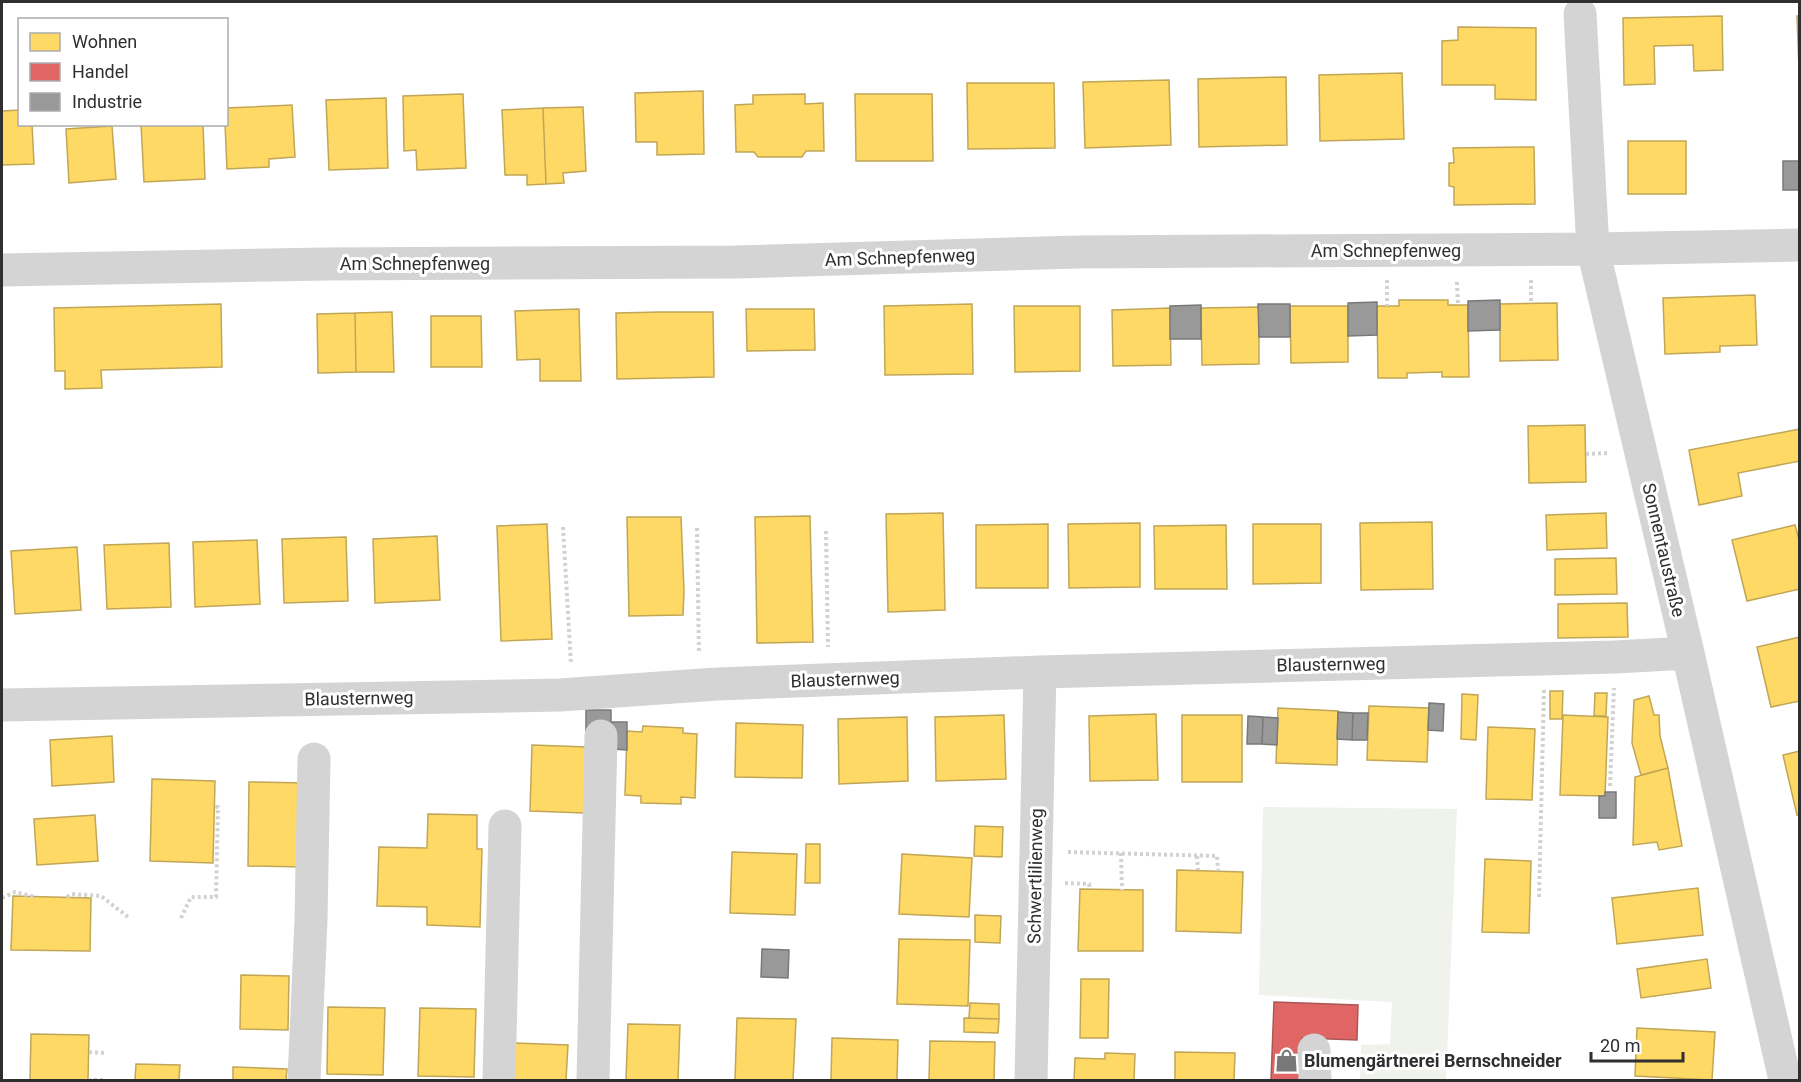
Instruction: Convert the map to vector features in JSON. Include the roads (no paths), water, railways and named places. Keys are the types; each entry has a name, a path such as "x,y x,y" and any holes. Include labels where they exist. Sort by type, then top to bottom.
{"street":[{"name":"Sonnentaustraße","path":"1580,14 1593,249 1785,1080"},
{"name":"Am Schnepfenweg","path":"2,270 326,264 736,262 1078,252 1593,249 1800,245"},
{"name":"Blausternweg","path":"2,705 573,694 699,686 1040,672 1615,657 1688,653"},
{"name":"Schwertlilienweg","path":"1031,1080 1040,672"},
{"path":"593,1080 601,736"},
{"path":"304,1080 311,920 314,759"},
{"path":"499,1080 505,826"},
{"path":"611,1080 619,847"}],"place":[{"name":"Blumengärtnerei Bernschneider","path":"1286,1060"}]}
